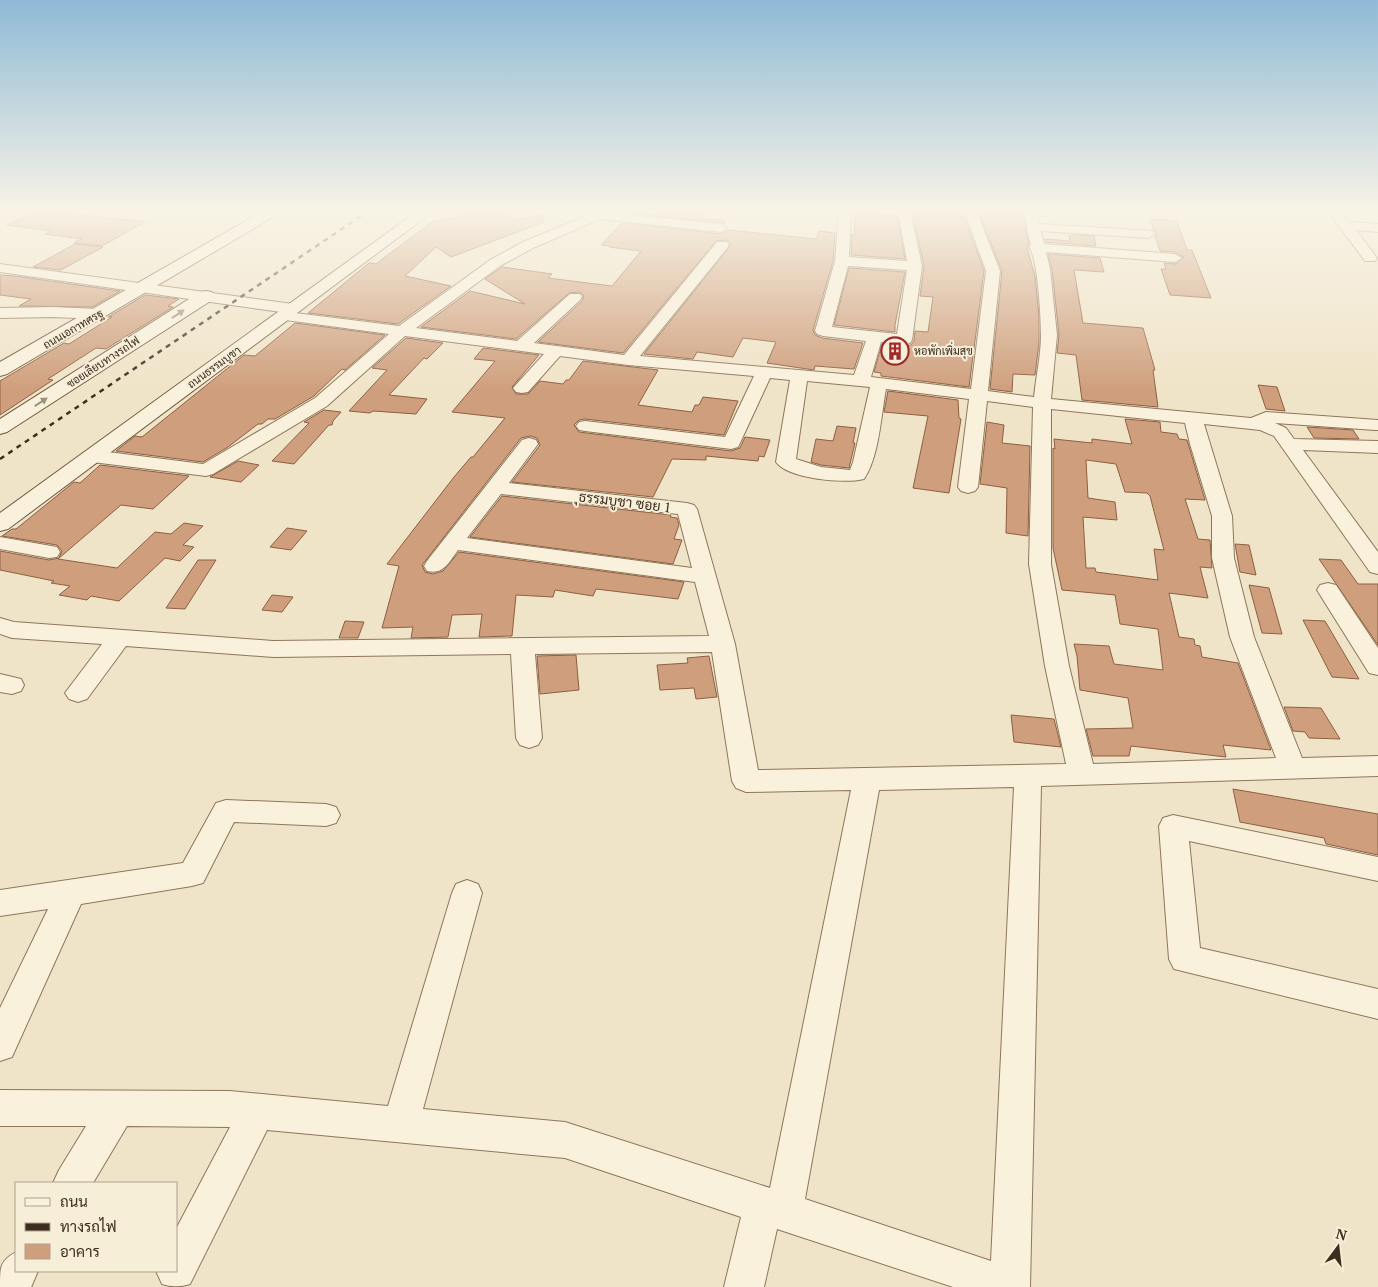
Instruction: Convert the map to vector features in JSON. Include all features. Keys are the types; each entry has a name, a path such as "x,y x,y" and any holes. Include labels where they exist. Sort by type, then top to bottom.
{"main road":[{"path":"136,286 161,270"},
{"name":"ถนนเอกาทศรฐ","path":"0,370 98,314 136,286 165,270"},
{"name":"ถนนธรรมบูชา","path":"0,524 346,270"},
{"name":"ซอยเลียบทางรถไฟ","path":"0,428 206,296"}],"street":[{"path":"16,270 206,296 401,332 628,360 861,381 1042,403 1269,426 1280,432 1290,444 1378,567"},
{"path":"92,456 206,470 321,402 401,332 485,270"},
{"path":"628,360 702,270"},
{"path":"840,270 823,332 904,340 914,270"},
{"path":"968,487 993,270"},
{"path":"1043,270 1050,335 1042,403 1040,564 1057,666 1082,775"},
{"path":"522,346 575,296"},
{"path":"0,314 53,312 98,314"},
{"path":"861,381 874,337"},
{"path":"522,388 557,350"},
{"path":"584,426 731,443 764,372"},
{"path":"799,375 786,462 799,469 847,476 858,475 863,462 879,383"},
{"path":"1193,417 1198,444 1222,516 1223,558 1242,637 1293,768"},
{"path":"1259,424 1259,419 1266,417 1375,425"},
{"path":"435,566 529,444"},
{"path":"1290,444 1378,447"},
{"name":"ุธรรมบูชา ซอย 1","path":"495,487 687,510 723,644 746,781 866,780"},
{"path":"453,543 704,576"},
{"path":"0,544 49,552"},
{"path":"1328,590 1378,667"},
{"path":"0,626 12,630 273,649 723,644"},
{"path":"78,693 120,638"},
{"path":"522,646 528,738"},
{"path":"744,1287 774,1209 866,780 1378,766"},
{"path":"0,1108 230,1109 565,1140 995,1285 1028,775"},
{"path":"0,903 192,874 226,811 326,814"},
{"path":"1378,869 1173,826 1185,959 1378,1004"},
{"path":"0,1045 71,892"},
{"path":"401,1124 467,893"},
{"path":"73,1182 117,1109"},
{"path":"178,1267 258,1111"},
{"path":"8,1287 17,1272"},
{"path":"168,1287 176,1272"}],"building":[{"path":"360,270 411,270 405,276 451,286 398,324 308,313"},
{"path":"498,270 524,270 552,274 548,278 612,286 625,270 692,270 623,353 538,342 582,301 584,296 580,292 569,293 516,339 421,327 470,291 525,304 485,279"},
{"path":"711,270 830,270 813,330 815,335 822,338 863,343 854,369 815,366 814,370 767,363 776,342 743,338 733,357 697,352 693,359 644,354"},
{"path":"848,270 905,272 895,332 834,325"},
{"path":"923,270 984,270 969,387 881,376 881,373 874,372 882,344 905,347 911,345 914,341 915,331 928,332 933,297 920,296"},
{"path":"1033,270 1039,316 1039,342 1035,375 1013,374 1012,392 990,389 1002,271"},
{"path":"1052,270 1074,270 1083,323 1143,328 1155,370 1153,370 1158,407 1082,400 1076,355 1057,353 1059,335"},
{"path":"1075,270 1103,270 1104,272"},
{"path":"1161,270 1200,270 1211,298 1170,295"},
{"path":"0,275 120,291 92,307 19,306 31,299 0,295"},
{"path":"145,295 179,299 168,306 173,307 106,349 96,348 48,379 53,380 0,415 0,381 64,343 69,344 112,317 108,317"},
{"path":"295,323 385,335 345,370 342,369 314,396 275,419 268,419 262,424 258,424 228,447 203,462 116,451 135,436 142,437 244,355 255,356"},
{"path":"406,338 443,343 427,359 424,358 389,395 427,399 416,414 349,411 387,370 372,368"},
{"path":"483,348 539,355 512,387 516,394 528,394 540,381 563,384 566,380 569,380 583,361 658,370 638,405 692,412 695,405 699,405 703,397 738,401 724,435 585,419 579,420 574,425 579,432 731,451 740,448 745,437 770,440 764,457 759,456 758,461 706,456 706,460 672,459 653,497 512,482 540,445 537,438 530,436 521,438 422,565 425,572 433,574 443,571 459,552 684,582 678,599 596,589 593,596 555,590 553,597 516,595 512,636 479,637 482,614 452,615 448,637 411,638 413,627 382,628 399,566 387,564 454,477 505,418 452,412 495,361 474,359"},
{"path":"1258,385 1277,387 1285,411 1266,409"},
{"path":"888,391 958,400 959,418 961,419 949,493 913,488 928,416 884,412"},
{"path":"324,410 341,412 332,425 329,425 294,464 272,461 309,423 304,422"},
{"path":"1125,419 1160,422 1161,432 1177,434 1179,439 1187,440 1205,500 1185,499 1198,539 1210,540 1212,568 1200,567 1208,598 1169,593 1179,637 1194,639 1195,645 1200,646 1202,657 1238,663 1271,750 1223,745 1226,757 1131,746 1129,756 1093,756 1086,729 1133,728 1128,698 1080,690 1074,644 1109,646 1114,664 1163,670 1158,629 1120,624 1115,595 1062,590 1053,548 1054,439 1092,443 1092,439 1132,444","holes":["1086,460 1116,464 1125,492 1147,493 1150,496 1164,550 1154,549 1158,580 1096,572 1095,568 1086,568 1083,517 1117,520 1115,502 1088,498"]},
{"path":"987,422 1004,425 1002,443 1030,446 1028,536 1006,533 1007,488 980,484"},
{"path":"837,426 856,428 853,443 855,443 849,468 811,462 816,439 833,441"},
{"path":"1307,427 1353,430 1359,439 1314,438"},
{"path":"238,461 259,465 241,482 210,477"},
{"path":"100,465 189,476 153,509 121,505 58,559 117,568 155,532 171,534 184,523 203,526 183,545 194,547 180,561 165,558 119,601 91,596 87,600 59,595 70,586 0,570 0,551 49,560 59,558 62,551 57,545 2,536 12,529 16,529 74,482 80,483"},
{"path":"502,496 671,515 670,517 677,518 679,525 674,539 682,540 673,564 470,537"},
{"path":"287,528 307,531 291,550 270,547"},
{"path":"1235,544 1249,545 1256,575 1240,572"},
{"path":"1319,559 1341,560 1358,584 1378,584 1378,645"},
{"path":"198,560 216,560 185,609 166,608"},
{"path":"1249,585 1269,588 1282,634 1262,633"},
{"path":"272,595 293,597 282,612 262,610"},
{"path":"1303,620 1325,621 1359,679 1332,677"},
{"path":"345,621 364,622 358,638 339,638"},
{"path":"576,655 579,690 540,694 537,656"},
{"path":"709,656 717,697 696,699 694,688 660,690 657,665 688,663 687,658"},
{"path":"1284,707 1321,708 1340,739 1309,738 1305,732 1293,731"},
{"path":"1011,715 1054,719 1061,747 1014,742"},
{"path":"1233,789 1378,814 1378,855 1326,844 1324,838 1240,822"}],"railway":[{"path":"0,459 281,270"}],"place":[{"name":"หอพักเพิ่มสุข","path":"895,351"}]}
